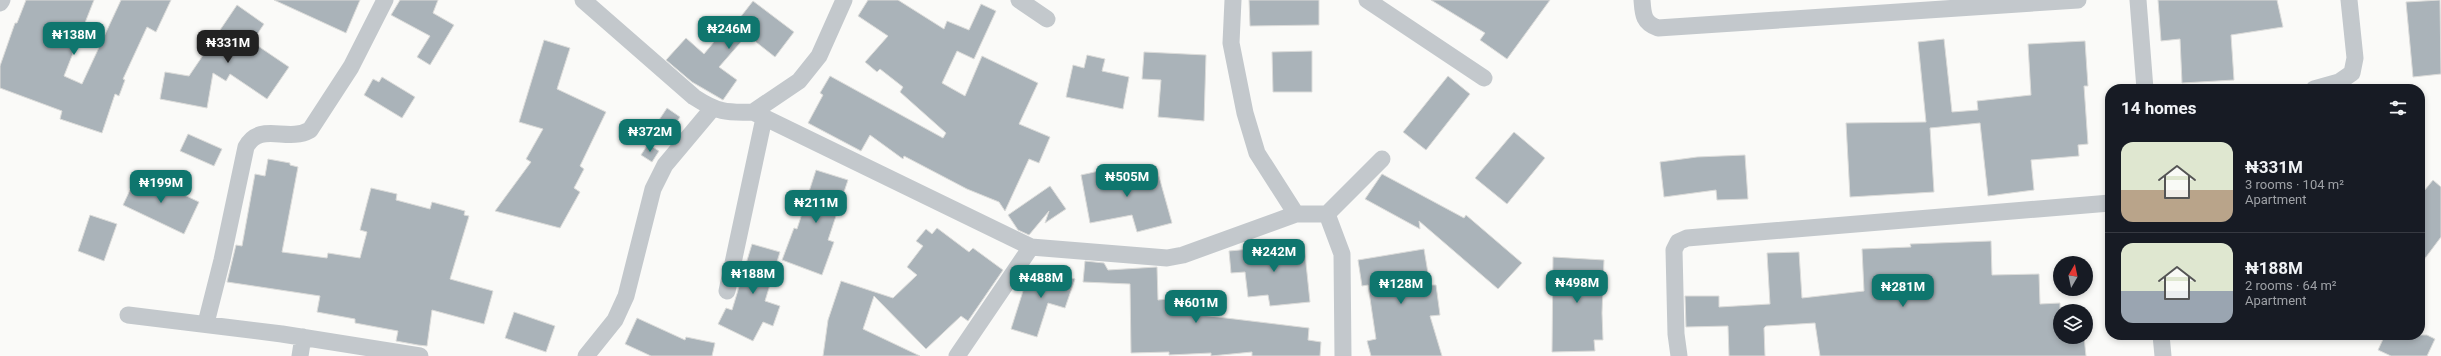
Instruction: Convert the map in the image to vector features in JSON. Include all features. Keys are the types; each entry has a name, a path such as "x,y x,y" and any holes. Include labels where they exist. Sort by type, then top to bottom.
{"street":[{"path":"206,323 222,260 246,147 251,138 260,133 300,135 310,130 351,67 385,0"},
{"path":"583,0 694,97 712,109 729,113 759,115 1031,247 1167,258 1183,255 1296,214 1327,214 1382,159"},
{"path":"727,291 759,115 799,81 819,56 844,0"},
{"path":"1019,0 1047,19"},
{"path":"1233,0 1231,43 1245,113 1257,153 1296,214"},
{"path":"1367,0 1484,78"},
{"path":"1642,0 1644,18 1649,25 1658,28 2078,0"},
{"path":"2138,0 2145,84"},
{"path":"2332,84 2339,82 2352,73 2355,58 2350,0"},
{"path":"586,356 615,320 626,296 653,189 665,165 712,109"},
{"path":"1679,356 1676,334 1674,250 1678,242 1687,238 2105,204"},
{"path":"1327,214 1342,254 1342,356"},
{"path":"957,356 1031,247"},
{"path":"128,315 206,323 420,356"},
{"path":"300,356 303,337"},
{"path":"2161,340 2163,356"}],"building":[{"path":"26,0 94,0 64,76 82,84 121,0 171,0 156,32 147,27 123,79 125,80 119,96 115,94 102,133 60,119 62,111 0,88 0,66 15,23 17,23"},
{"path":"274,0 360,0 346,33"},
{"path":"400,0 438,0 433,13 454,25 430,65 417,57 430,36 391,15"},
{"path":"868,0 898,0 944,29 947,21 969,30 981,4 996,11 974,59 957,51 942,83 965,96 982,56 1038,83 1019,124 1050,137 1039,163 1029,159 1005,211 999,202 967,189 904,156 903,159 870,135 861,151 808,123 823,95 820,93 830,76 943,138 946,133 900,92 903,87 880,69 877,72 865,62 888,36 858,16"},
{"path":"1249,0 1319,0 1319,25 1250,26"},
{"path":"1431,0 1550,0 1507,59 1480,40 1485,33"},
{"path":"2158,0 2277,0 2283,27 2231,35 2234,80 2182,83 2180,39 2161,41"},
{"path":"2440,0 2441,74 2413,77 2406,2"},
{"path":"753,1 794,32 775,57 747,35 719,67 737,80 723,100 692,82 666,60 686,38 704,54 728,25 732,28"},
{"path":"237,5 264,24 252,42 289,67 267,99 230,74 226,81 213,73 207,108 160,99 165,72 189,76"},
{"path":"1944,39 1952,112 1978,110 1977,101 2031,95 2028,44 2085,41 2088,86 2084,86 2088,144 2078,145 2079,156 2031,160 2034,190 1988,196 1980,123 1930,128 1934,192 1850,197 1846,123 1926,122 1918,42"},
{"path":"544,40 570,48 557,89 606,112 580,166 584,169 574,188 580,192 560,228 495,211 531,162 526,159 543,129 519,122"},
{"path":"1312,51 1312,92 1273,92 1272,52"},
{"path":"1144,52 1206,55 1204,121 1158,117 1161,80 1142,79"},
{"path":"1087,55 1105,59 1102,71 1129,77 1123,109 1066,97 1073,65 1084,68"},
{"path":"1448,76 1470,94 1426,150 1403,132"},
{"path":"382,77 415,97 402,118 364,95 373,79 379,82"},
{"path":"667,108 680,117 662,144 649,135"},
{"path":"1514,132 1545,158 1507,204 1475,178"},
{"path":"188,134 222,149 214,166 180,151"},
{"path":"648,144 659,151 652,162 641,155"},
{"path":"1745,155 1748,199 1717,200 1716,190 1664,197 1660,162 1697,157"},
{"path":"268,159 290,163 290,165 298,167 282,252 327,258 328,253 360,258 367,232 360,230 371,188 397,194 396,200 430,209 432,202 465,211 464,215 469,216 450,279 493,291 484,324 432,310 427,346 418,345 396,341 398,331 355,323 355,319 317,312 320,296 227,282 236,245 242,246 255,174 265,176"},
{"path":"1156,166 1172,223 1137,232 1132,215 1090,223 1081,175 1108,169 1110,179"},
{"path":"816,170 848,180 828,240 834,242 822,275 782,260 794,228 797,229"},
{"path":"138,173 199,202 184,234 123,205"},
{"path":"1382,174 1464,218 1466,215 1522,263 1498,289 1419,221 1420,229 1365,199"},
{"path":"2433,180 2441,187 2441,237 2425,258 2425,190"},
{"path":"1050,186 1066,209 1045,223 1049,211 1029,235 1018,230 1008,215"},
{"path":"90,215 117,224 104,261 78,251"},
{"path":"937,228 969,252 973,248 1003,270 968,321 961,316 926,349 874,296 863,329 920,356 823,356 828,320 841,281 893,298 917,275 907,267 923,246 916,241 926,229 932,234"},
{"path":"1991,241 1992,275 2039,274 2040,304 2060,303 2053,304 2053,344 2085,344 2086,356 1820,356 1815,323 1766,326 1764,328 1765,356 1729,356 1728,326 1686,327 1685,296 1719,296 1719,307 1770,304 1767,253 1799,252 1802,298 1864,291 1862,249 1911,247 1910,244"},
{"path":"752,244 780,252 765,301 780,306 773,326 763,322 753,341 718,324 726,308 732,310"},
{"path":"1304,244 1310,302 1270,306 1268,295 1248,297 1245,272 1231,273 1229,251"},
{"path":"1424,249 1430,285 1436,285 1440,315 1430,316 1442,356 1371,356 1367,341 1376,339 1368,285 1362,286 1358,260"},
{"path":"1553,257 1604,260 1602,313 1603,340 1594,340 1595,351 1552,352"},
{"path":"1085,261 1104,263 1108,270 1157,267 1158,300 1168,299 1168,311 1309,328 1308,340 1321,342 1320,356 1252,356 1252,352 1211,356 1211,353 1169,355 1169,352 1131,353 1130,284 1083,282"},
{"path":"1036,268 1075,279 1065,308 1048,303 1037,337 1011,329 1029,272 1034,274"},
{"path":"514,312 555,326 546,352 505,338"},
{"path":"637,318 685,340 686,337 715,343 712,356 651,356 625,344"},
{"path":"2425,335 2435,339 2427,356 2391,356 2378,350 2383,340 2425,340"}]}
